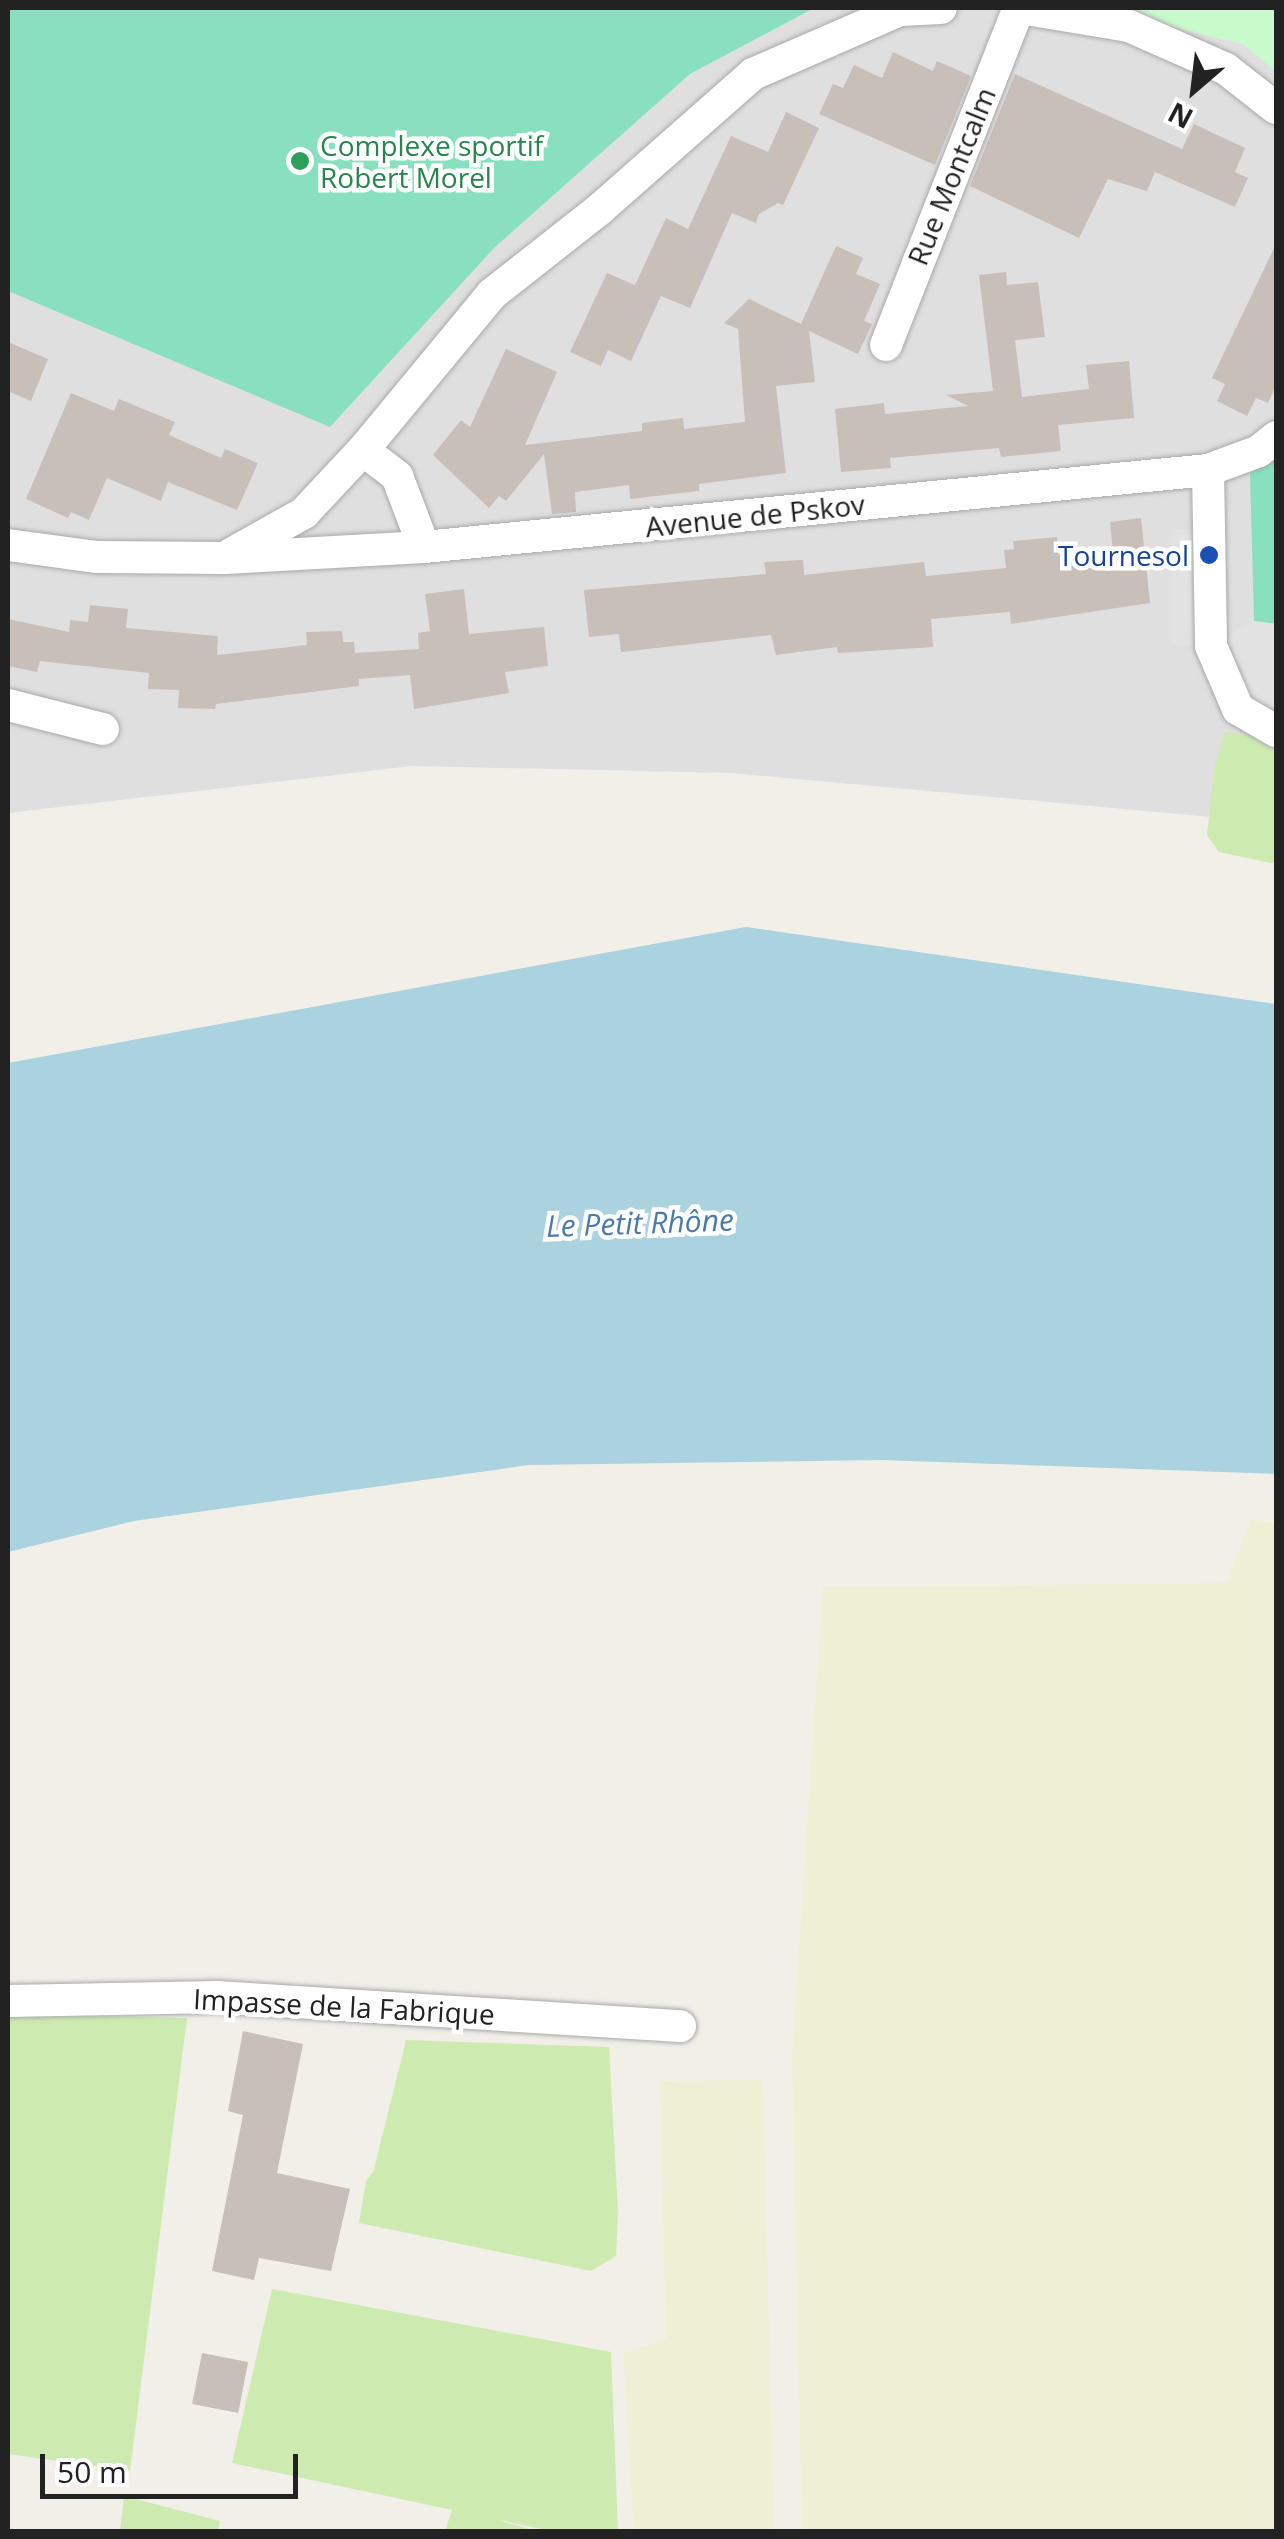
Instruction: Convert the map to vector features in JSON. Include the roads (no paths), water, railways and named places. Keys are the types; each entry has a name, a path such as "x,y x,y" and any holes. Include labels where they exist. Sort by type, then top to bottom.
{"street":[{"path":"226,558 304,513 364,450 492,294 600,209 753,74 900,10 941,8"},
{"path":"1019,8 1129,26 1226,69 1276,108"},
{"name":"Rue Montcalm","path":"886,345 1019,8"},
{"name":"Avenue de Pskov","path":"8,545 97,557 226,558 424,547 1208,470 1259,451 1276,437"},
{"path":"364,450 397,476 424,547"},
{"path":"1208,470 1211,646 1238,709 1276,731"},
{"path":"8,705 103,729"},
{"name":"Impasse de la Fabrique","path":"8,2000 217,1997 680,2026"}],"water":[{"name":"Le Petit Rhône","path":"746,927 1276,1004 1276,1474 882,1460 529,1465 134,1521 8,1552 8,1063"}],"place":[{"name":"Complexe sportif Robert Morel","path":"300,161"},
{"name":"Tournesol","path":"1209,555"}]}
